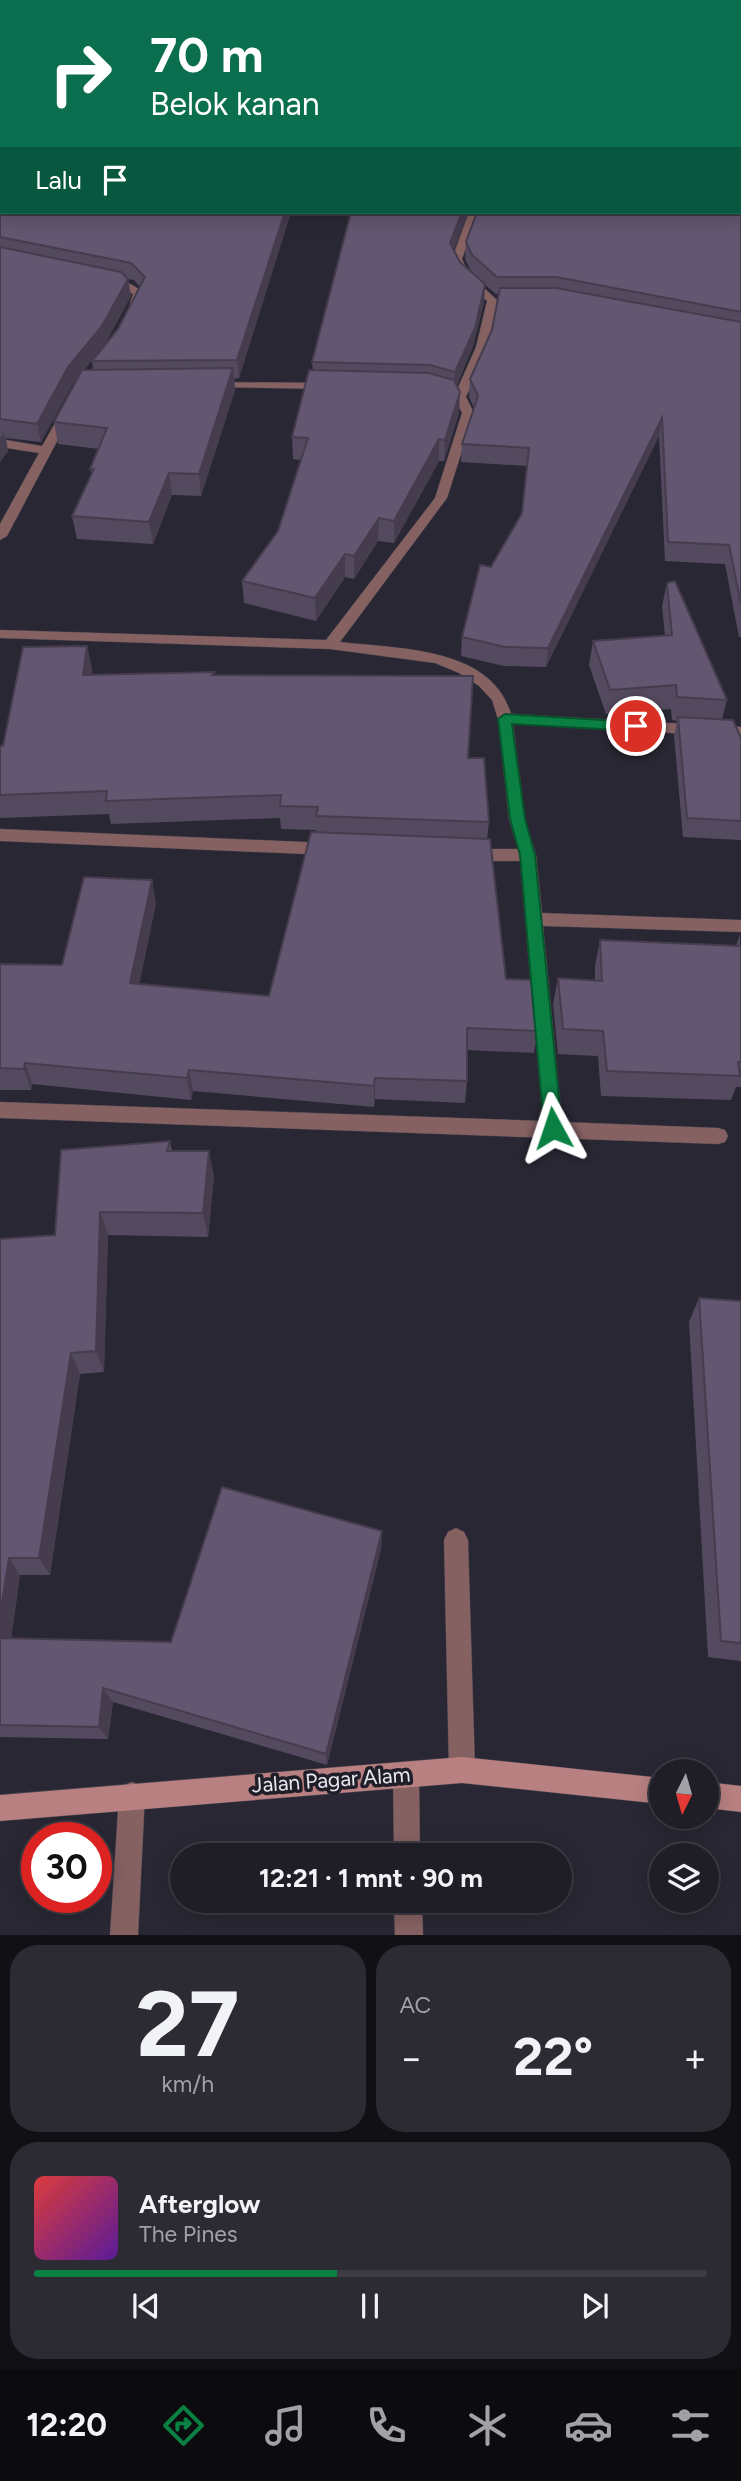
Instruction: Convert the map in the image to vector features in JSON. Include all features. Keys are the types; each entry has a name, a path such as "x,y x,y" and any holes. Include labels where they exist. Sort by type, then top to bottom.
{"street":[{"path":"473,214 457,259 465,275 492,300 505,300"},
{"path":"88,277 128,285 137,290 140,296 129,317"},
{"path":"330,645 441,498 467,413 460,397 482,347 492,300"},
{"path":"204,385 350,387"},
{"path":"429,389 460,397"},
{"path":"0,536 75,397"},
{"path":"0,443 45,450"},
{"path":"0,634 330,645 438,659 484,683 499,698 505,719 517,819 528,855 553,1128"},
{"path":"505,719 741,732"},
{"path":"0,835 346,850"},
{"path":"456,854 528,855"},
{"path":"533,919 741,926"},
{"path":"0,1110 718,1136"},
{"path":"456,1540 462,1770"},
{"name":"Jalan Pagar Alam","path":"0,1808 132,1795 462,1770 649,1790"},
{"path":"405,1775 407,1843"},
{"path":"124,1935 132,1795"},
{"path":"719,1796 741,1799"},
{"path":"408,1913 409,1935"}],"building":[{"path":"0,214 284,214 237,360 92,361 118,329 145,277 131,263 0,237"},
{"path":"350,214 461,214 450,243 460,262 485,284 475,328 455,372 430,365 312,362"},
{"path":"476,214 741,214 741,312 556,277 497,277 472,255 466,242"},
{"path":"0,247 121,272 128,279 102,326 68,367 37,424 0,419"},
{"path":"500,288 556,288 741,322 741,604 729,545 668,542 662,418 548,648 505,647 462,637 480,565 491,567 522,513 529,448 462,444 478,396 470,379 492,330"},
{"path":"233,368 199,474 169,473 149,522 72,516 94,469 90,469 107,428 54,422 82,370"},
{"path":"309,370 429,373 454,380 460,392 445,440 439,439 394,521 379,518 354,556 345,554 315,598 242,581 278,531 308,438 292,437"},
{"path":"675,581 727,700 677,697 676,685 610,690 593,641 672,635 667,583"},
{"path":"87,646 83,675 215,672 212,675 473,676 468,758 484,758 489,822 316,816 318,807 280,806 281,795 106,801 107,791 0,795 0,746 3,746 23,647"},
{"path":"678,717 733,720 741,738 741,821 687,818"},
{"path":"311,832 490,839 506,979 533,980 538,1031 467,1028 467,1081 375,1078 374,1086 189,1070 187,1078 25,1063 24,1069 0,1068 0,964 62,965 84,877 152,880 130,983 269,996"},
{"path":"600,940 741,946 741,1062 738,1062 740,1076 607,1071 603,1031 563,1029 558,978 602,981"},
{"path":"170,1141 167,1151 209,1151 203,1213 100,1212 96,1351 71,1353 39,1558 9,1558 0,1616 0,1239 55,1235 61,1150"},
{"path":"699,1298 741,1301 741,1643 721,1641"},
{"path":"222,1487 382,1531 326,1754 103,1688 99,1727 0,1725 0,1638 171,1642"}],"route":[{"path":"553,1128 528,855 517,819 505,719 636,726"}]}
